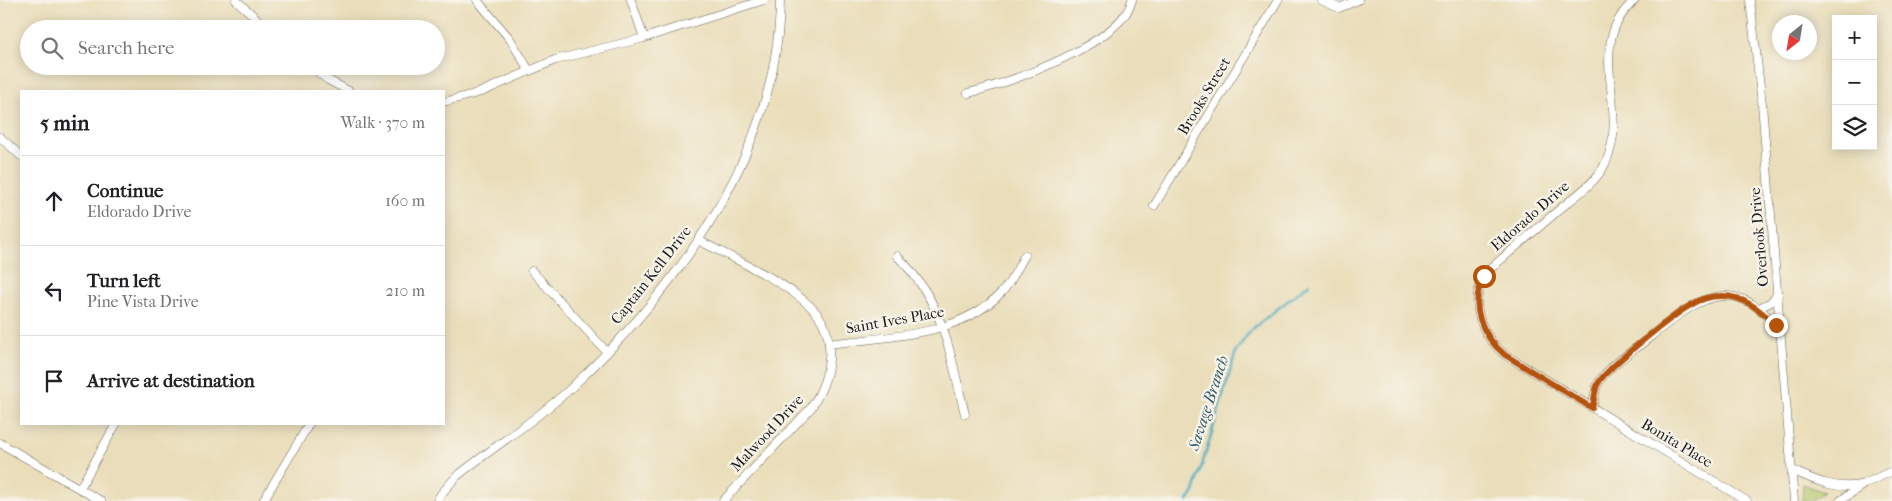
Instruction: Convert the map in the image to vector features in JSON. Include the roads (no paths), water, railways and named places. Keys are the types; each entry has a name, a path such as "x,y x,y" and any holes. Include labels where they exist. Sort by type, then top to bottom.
{"street":[{"path":"236,0 258,20"},
{"path":"477,0 510,39 530,70"},
{"path":"631,0 644,38"},
{"path":"445,102 481,92 554,60 644,38 764,0"},
{"name":"Captain Kell Drive","path":"437,501 440,494 456,478 570,389 661,290 698,240 735,176 766,102 779,43 780,0"},
{"path":"968,93 1020,78 1059,62 1114,26 1125,15 1132,0"},
{"name":"Brooks Street","path":"1154,206 1278,0"},
{"path":"1321,0 1339,8 1358,0"},
{"name":"Eldorado Drive","path":"1592,408 1505,355 1494,346 1480,322 1478,297 1481,282 1489,270 1592,182 1606,164 1614,140 1608,61 1609,43 1622,14 1635,0"},
{"name":"Overlook Drive","path":"1750,0 1778,294 1794,501"},
{"path":"322,75 347,90"},
{"path":"0,137 20,155"},
{"name":"Malwood Drive","path":"698,240 774,281 805,302 821,321 829,344 828,376 822,391 811,408 723,501"},
{"name":"Saint Ives Place","path":"829,344 943,327 979,311 1002,292 1025,255"},
{"path":"898,256 923,285 938,312 965,414"},
{"path":"532,271 606,351"},
{"path":"1759,308 1771,302 1778,294"},
{"path":"1592,408 1597,386 1607,373 1689,306 1699,301 1719,296 1742,300 1759,308 1780,330"},
{"name":"Bonita Place","path":"1592,408 1747,501"},
{"path":"80,488 115,425"},
{"path":"264,501 308,425"},
{"path":"0,443 101,501"},
{"path":"1792,470 1810,479 1852,488 1892,471"},
{"path":"1840,501 1864,484"}],"waterway":[{"name":"Savage Branch","path":"1188,501 1194,492 1236,351 1251,330 1310,283"}]}
